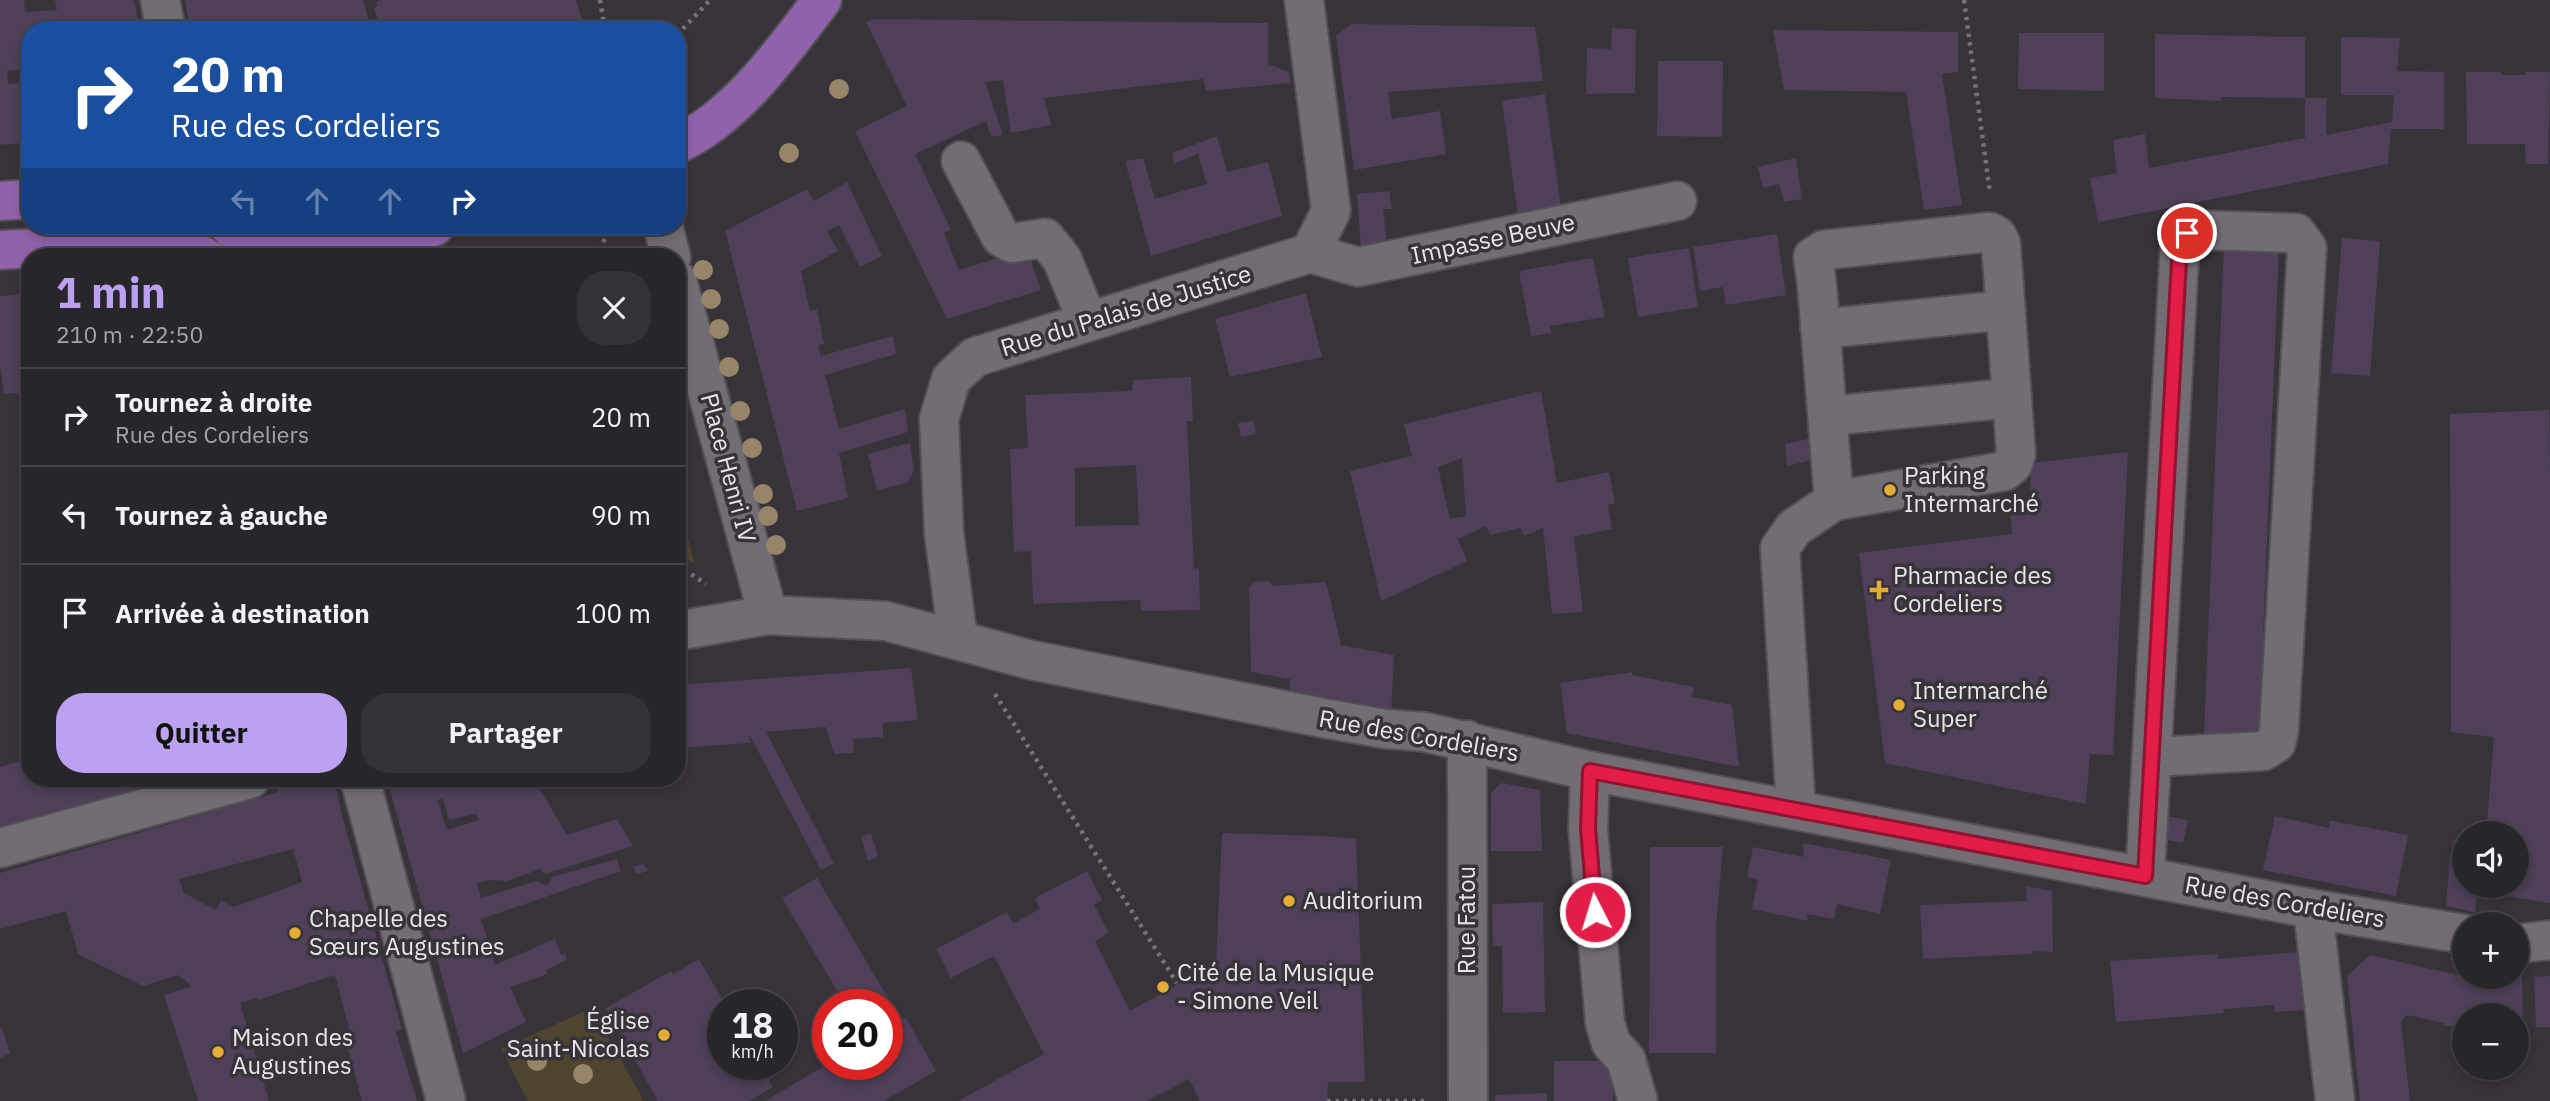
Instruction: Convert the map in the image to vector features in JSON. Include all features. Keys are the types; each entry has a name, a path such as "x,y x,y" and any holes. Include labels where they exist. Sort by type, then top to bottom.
{"main road":[{"path":"686,138 732,107 770,67 822,0"},
{"path":"0,201 21,200"},
{"path":"234,239 296,235"},
{"path":"379,248 415,235"},
{"path":"39,248 156,242 186,248"},
{"path":"0,250 21,249"}],"street":[{"path":"160,0 164,21"},
{"path":"1304,0 1331,211 1310,253"},
{"path":"961,161 1001,237 1012,243 1045,238 1062,260 1088,323"},
{"name":"Impasse Beuve","path":"1310,253 1358,267 1677,201"},
{"path":"2145,876 2180,243 2187,233 2199,230 2296,233 2307,248 2280,716 2276,743 2263,751 2152,757"},
{"path":"1796,809 1780,548 1794,528 1834,501 2005,471 2013,464 2016,454 2006,310 2001,244 1997,236 1990,232 1824,250 1813,257 1834,501"},
{"name":"Rue du Palais de Justice","path":"958,639 944,533 939,419 951,379 975,357 1310,253"},
{"path":"1820,329 2006,310"},
{"name":"Place Henri IV","path":"686,318 757,618"},
{"path":"1828,416 2011,398"},
{"path":"686,630 757,618"},
{"name":"Rue des Cordeliers","path":"757,618 886,621 1031,660 1323,718 1386,729 1425,732 1590,771 2313,909 2452,932"},
{"name":"Rue Fatou","path":"1466,740 1468,1101"},
{"path":"1590,771 1588,828 1605,1023 1611,1043 1626,1060 1638,1101"},
{"path":"0,848 221,787"},
{"path":"362,787 446,1101"},
{"path":"2313,909 2335,1101"},
{"path":"2529,942 2550,940"}],"path":[{"path":"600,0 604,21"},
{"path":"686,25 710,0"},
{"path":"1964,0 1991,199"},
{"path":"988,683 1177,983"},
{"path":"1328,1101 1468,1101"}],"shaded area":[{"path":"686,532 695,564 686,558"},
{"path":"592,1008 644,1101 528,1101 501,1049"}],"building":[{"path":"0,0 24,0 25,12 57,10 55,0 134,0 138,21 21,21 21,70 7,71 8,84 21,83 21,143 0,145"},
{"path":"185,0 363,0 369,21 188,21"},
{"path":"576,0 582,21 378,21 374,8 378,6 376,2"},
{"path":"875,19 1268,23 1268,64 1289,72 1291,83 1206,91 1203,79 1044,98 1051,125 1011,133 1003,80 985,82 1003,135 991,137 986,121 915,154 951,230 944,233 959,270 1027,249 1041,290 947,319 855,131 907,106 866,22"},
{"path":"1351,24 1535,27 1543,81 1388,92 1392,119 1440,111 1446,154 1354,170 1336,36"},
{"path":"1612,28 1636,29 1635,93 1586,94 1587,48 1611,49"},
{"path":"1773,30 1958,32 1958,72 1942,74 1962,205 1924,210 1906,92 1784,90"},
{"path":"2019,33 2104,33 2104,91 2018,89"},
{"path":"2155,34 2305,37 2305,98 2221,97 2221,101 2155,98"},
{"path":"2341,37 2400,38 2397,71 2444,72 2444,129 2391,129 2388,164 2098,222 2090,178 2117,173 2113,140 2145,134 2149,168 2305,138 2305,98 2327,98 2326,135 2392,122 2394,95 2341,95"},
{"path":"1658,61 1723,61 1722,137 1657,136"},
{"path":"2466,72 2525,75 2526,72 2550,72 2548,164 2526,164 2525,144 2467,144"},
{"path":"1545,94 1561,207 1518,217 1502,101"},
{"path":"1217,136 1227,172 1268,162 1282,216 1151,256 1125,161 1143,158 1155,199 1207,184 1198,154 1174,164 1172,153"},
{"path":"1796,158 1802,199 1784,202 1779,184 1763,188 1758,167"},
{"path":"847,182 882,256 860,267 839,225 827,231 838,251 801,271 810,311 817,309 824,344 818,345 821,356 893,336 896,354 825,375 839,429 905,409 908,432 839,453 848,498 797,511 725,231 807,189 814,201"},
{"path":"1389,191 1392,209 1383,209 1387,243 1361,248 1357,194"},
{"path":"1777,234 1786,295 1726,305 1723,287 1700,291 1693,247"},
{"path":"2342,238 2380,241 2370,376 2331,373"},
{"path":"2224,244 2279,247 2259,737 2204,734"},
{"path":"1689,248 1698,307 1638,317 1628,258"},
{"path":"1593,258 1605,317 1550,326 1552,333 1531,336 1519,271"},
{"path":"1306,293 1322,357 1230,377 1215,319"},
{"path":"21,295 21,393 4,394 0,365 0,296"},
{"path":"1191,377 1193,421 1187,421 1194,569 1199,568 1200,610 1141,611 1140,600 1033,604 1031,551 1014,552 1010,449 1028,448 1025,395 1132,391 1133,380","holes":["1136,465 1139,525 1075,526 1075,468"]},
{"path":"1541,391 1557,483 1609,472 1615,503 1608,505 1612,529 1574,537 1583,612 1552,614 1543,528 1524,536 1521,528 1490,535 1486,526 1458,539 1467,561 1381,601 1350,471 1412,456 1404,424","holes":["1462,458 1466,516 1450,519 1438,467"]},
{"path":"2549,410 2550,903 2519,898 2529,898 2529,821 2487,821 2494,737 2451,732 2450,414"},
{"path":"1254,421 1256,434 1241,437 1238,423"},
{"path":"1816,437 1820,458 1787,466 1785,444"},
{"path":"910,443 914,471 907,483 877,490 868,454"},
{"path":"2128,452 2113,755 2090,754 2086,804 1885,763 1859,553 2012,534 2010,508 2030,507 2031,463"},
{"path":"1269,581 1274,586 1326,582 1341,645 1394,655 1391,715 1289,695 1290,679 1251,672 1249,588 1254,582"},
{"path":"911,668 918,720 883,723 883,737 853,739 854,753 834,754 826,727 766,732 834,863 821,870 749,734 750,743 686,747 686,684"},
{"path":"1632,672 1632,675 1694,687 1692,697 1732,705 1739,767 1567,733 1560,683"},
{"path":"21,761 21,787 146,787 0,828 0,767"},
{"path":"1501,783 1540,790 1542,851 1491,851 1491,793"},
{"path":"284,787 336,787 402,1029 396,1032 417,1101 362,1101 347,1046 353,1044 335,975 258,1000 256,998 240,1003 269,1101 198,1101 164,995 192,986 178,975 143,986 78,954 66,911 0,929 0,873 278,792 277,789","holes":["293,849 302,882 234,907 221,900 216,910 184,893 179,879"]},
{"path":"389,787 539,787 567,835 617,819 633,846 545,874 540,869 507,881 490,880 477,883 481,898 537,881 547,886 552,877 617,859 621,871 481,919 495,965 555,939 561,955 565,953 567,960 546,970 548,974 510,987 526,1022 463,1053","holes":["443,798 449,820 476,814 479,820 447,830 437,800"]},
{"path":"2167,816 2188,820 2183,843 2163,839"},
{"path":"2275,816 2329,828 2329,821 2332,821 2408,835 2396,896 2263,870"},
{"path":"871,833 878,857 868,861 861,836"},
{"path":"1222,833 1356,839 1365,1082 1328,1082 1327,1101 1200,1101 1189,1079 1147,1101 958,1101 1044,1054 994,956 951,978 936,949 1007,912 1013,924 1040,909 1035,898 1087,871 1102,900 1094,905 1109,933 1095,941 1130,1011 1216,963"},
{"path":"1803,843 1891,860 1880,914 1837,904 1834,919 1807,914 1808,921 1752,909 1758,880 1747,877 1753,847 1804,857"},
{"path":"1650,847 1723,847 1716,927 1716,1053 1649,1053"},
{"path":"2450,857 2452,898 2477,898 2475,912 2446,906"},
{"path":"643,864 648,871 637,874 633,867"},
{"path":"817,878 883,989 836,989 782,898"},
{"path":"2026,886 2052,891 2053,952 2031,951 2032,954 1923,959 1920,905 2027,901"},
{"path":"1543,902 1545,1012 1503,1013 1502,946 1493,946 1492,904"},
{"path":"2299,952 2306,1010 2275,1012 2274,1005 2223,1009 2224,1013 2116,1022 2110,961 2218,954 2218,959"},
{"path":"2370,955 2452,974 2452,989 2522,989 2523,1003 2452,1003 2452,1026 2407,1015 2401,1022 2410,1101 2360,1101 2347,976"},
{"name":"Église Saint-Nicolas","path":"699,959 716,989 707,989 707,1080 769,1080 773,1087 749,1101 658,1101 606,1008 671,971 673,974"},
{"path":"2550,976 2550,1027 2536,1027 2534,977"},
{"path":"906,1018 936,1071 884,1101 765,1101 812,1073 812,1080 903,1080 903,1019"},
{"path":"2,1028 10,1053 0,1058 0,1029"},
{"path":"1554,1061 1613,1061 1613,1101 1554,1101"},
{"path":"1547,1093 1547,1101 1495,1101 1495,1095"}],"place":[{"name":"Parking Intermarché","path":"1890,490"},
{"name":"Pharmacie des Cordeliers","path":"1879,590"},
{"name":"Intermarché Super","path":"1899,705"},
{"name":"Auditorium","path":"1289,901"},
{"name":"Chapelle des Sœurs Augustines","path":"295,933"},
{"name":"Cité de la Musique - Simone Veil","path":"1163,987"},
{"name":"Église Saint-Nicolas","path":"664,1035"},
{"name":"Maison des Augustines","path":"218,1052"}],"route":[{"path":"1595,912 1588,828 1590,771 2145,876 2180,243 2187,233"}]}
